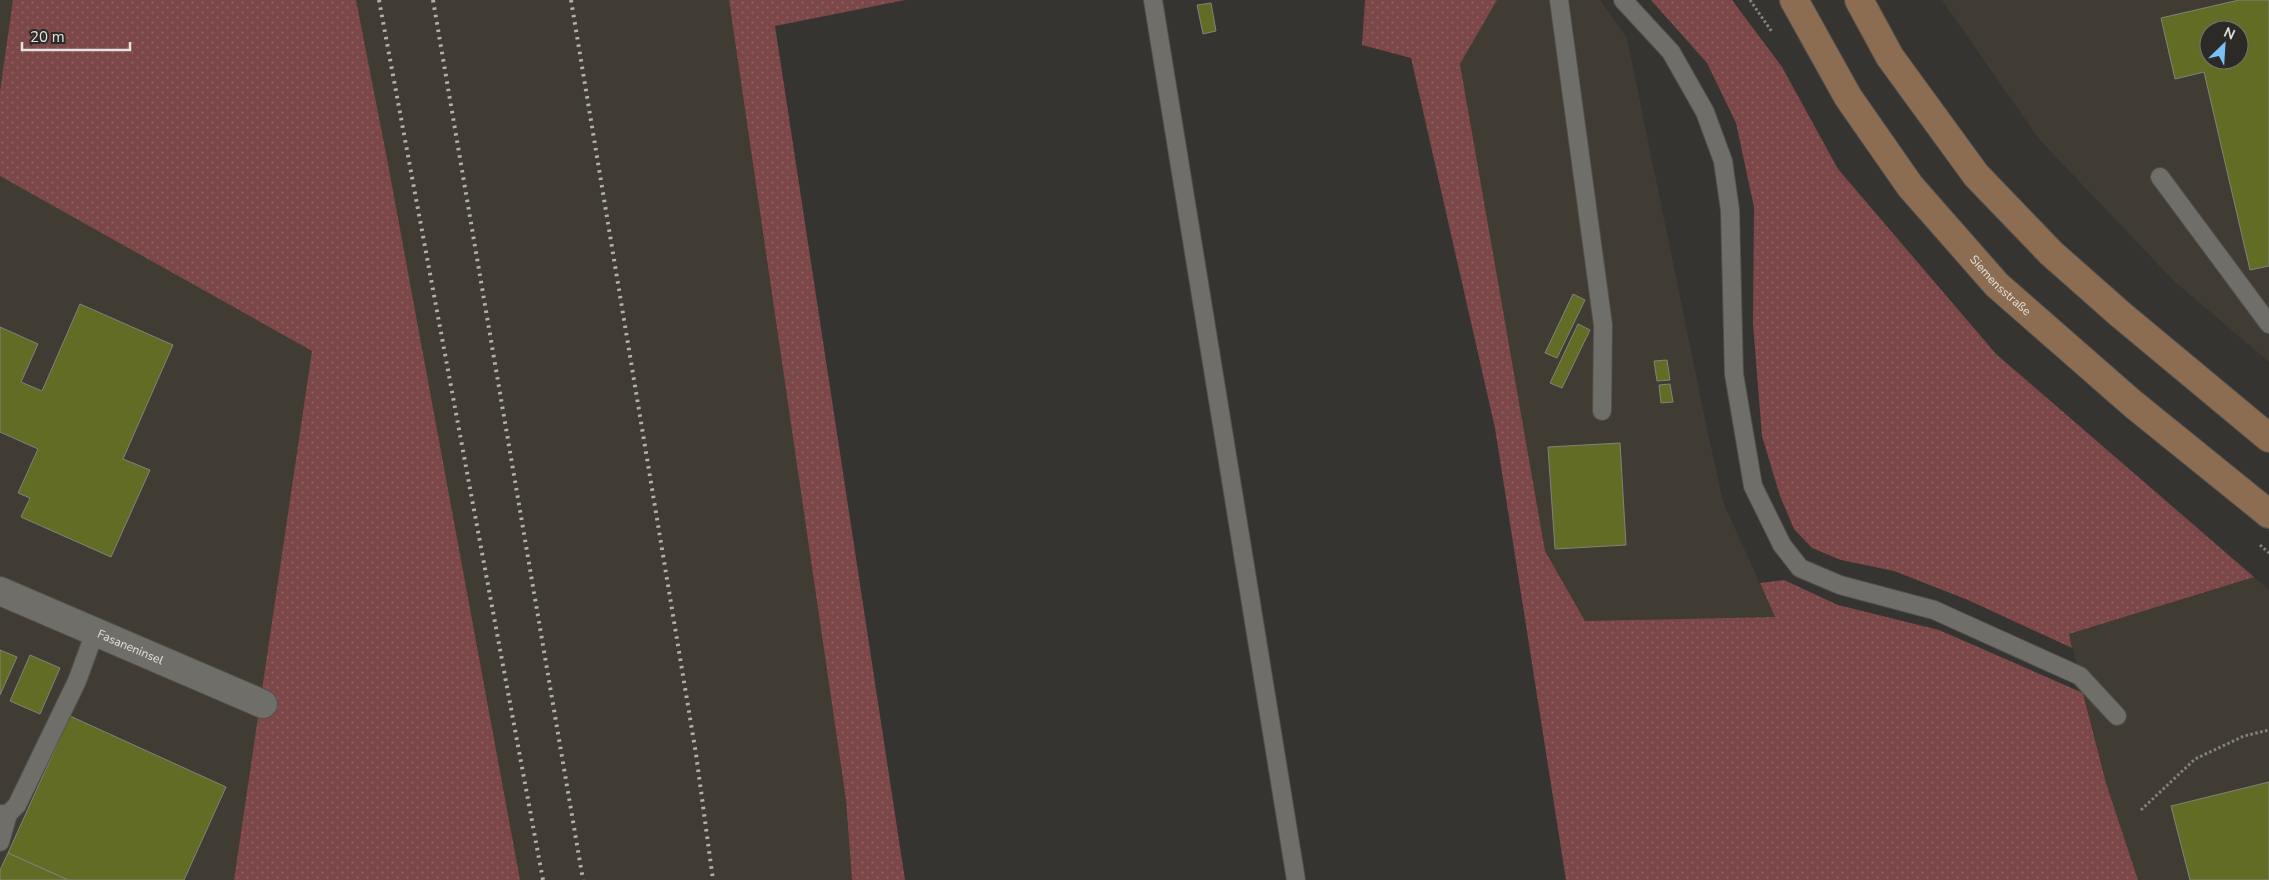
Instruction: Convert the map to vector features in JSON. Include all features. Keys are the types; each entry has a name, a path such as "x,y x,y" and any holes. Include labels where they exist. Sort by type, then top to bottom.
{"main road":[{"name":"Siemensstraße","path":"1794,0 1848,96 1910,186 1996,284 2133,404 2269,514"},
{"path":"1859,0 1890,58 1976,175 2072,271 2120,314 2266,429"}],"street":[{"name":"Fasaneninsel","path":"0,591 263,704"}],"lane":[{"path":"1153,0 1296,880"},
{"path":"1559,0 1603,325 1602,411"},
{"path":"1623,0 1671,52 1704,112 1723,161 1730,210 1734,374 1753,486 1782,544 1800,568 1840,585 1934,610 2080,676 2117,716"},
{"path":"2160,177 2269,324"},
{"path":"0,842 4,814 17,805 77,681 95,632"}],"path":[{"path":"2141,810 2195,759 2244,736 2269,730"}],"shaded area":[{"path":"0,0 13,0 0,91"},
{"path":"13,0 356,0 520,880 234,880 312,351 0,176 0,91"},
{"path":"335,0 729,0 846,800 852,880 488,880"},
{"path":"729,0 905,0 775,26 905,880 852,880 846,800"},
{"path":"1365,0 1497,0 1460,64 1545,551 1585,621 1775,617 1760,583 1784,580 1838,605 1939,630 2083,693 2106,783 2138,880 1566,880 1495,428 1411,58 1362,45"},
{"path":"1497,0 1600,0 1627,38 1723,502 1775,617 1585,621 1545,551 1460,64"},
{"path":"1651,0 1732,0 1782,67 1838,169 1996,354 2254,577 2069,634 2072,648 1968,600 1894,571 1841,560 1812,548 1794,529 1780,496 1762,436 1753,324 1754,207 1736,123 1707,63"},
{"path":"1942,0 2269,0 2269,362 2173,280 2039,139"},
{"path":"0,176 313,351 234,880 0,880"},
{"path":"2254,577 2269,590 2269,880 2138,880 2106,783 2069,634"}],"building":[{"path":"2239,0 2269,0 2269,266 2250,270 2204,72 2175,79 2161,18"},
{"path":"1211,3 1216,31 1203,34 1197,5"},
{"path":"1573,294 1585,300 1557,358 1545,353"},
{"path":"80,304 173,345 123,459 150,470 111,557 21,517 30,498 18,493 38,449 0,432 0,327 38,344 21,382 42,391"},
{"path":"1578,324 1590,330 1562,388 1550,383"},
{"path":"1667,360 1670,380 1657,381 1654,361"},
{"path":"1670,384 1673,402 1661,403 1659,385"},
{"path":"1620,443 1626,545 1555,549 1548,447"},
{"path":"0,650 17,657 0,695"},
{"path":"30,655 60,668 40,714 10,701"},
{"path":"70,716 226,787 184,880 68,880 8,853"},
{"path":"2269,782 2269,880 2190,880 2171,806"},
{"path":"8,853 68,880 0,880 0,870"}],"railway":[{"path":"379,0 543,880"},
{"path":"433,0 583,880"},
{"path":"571,0 696,754 713,880"}]}
